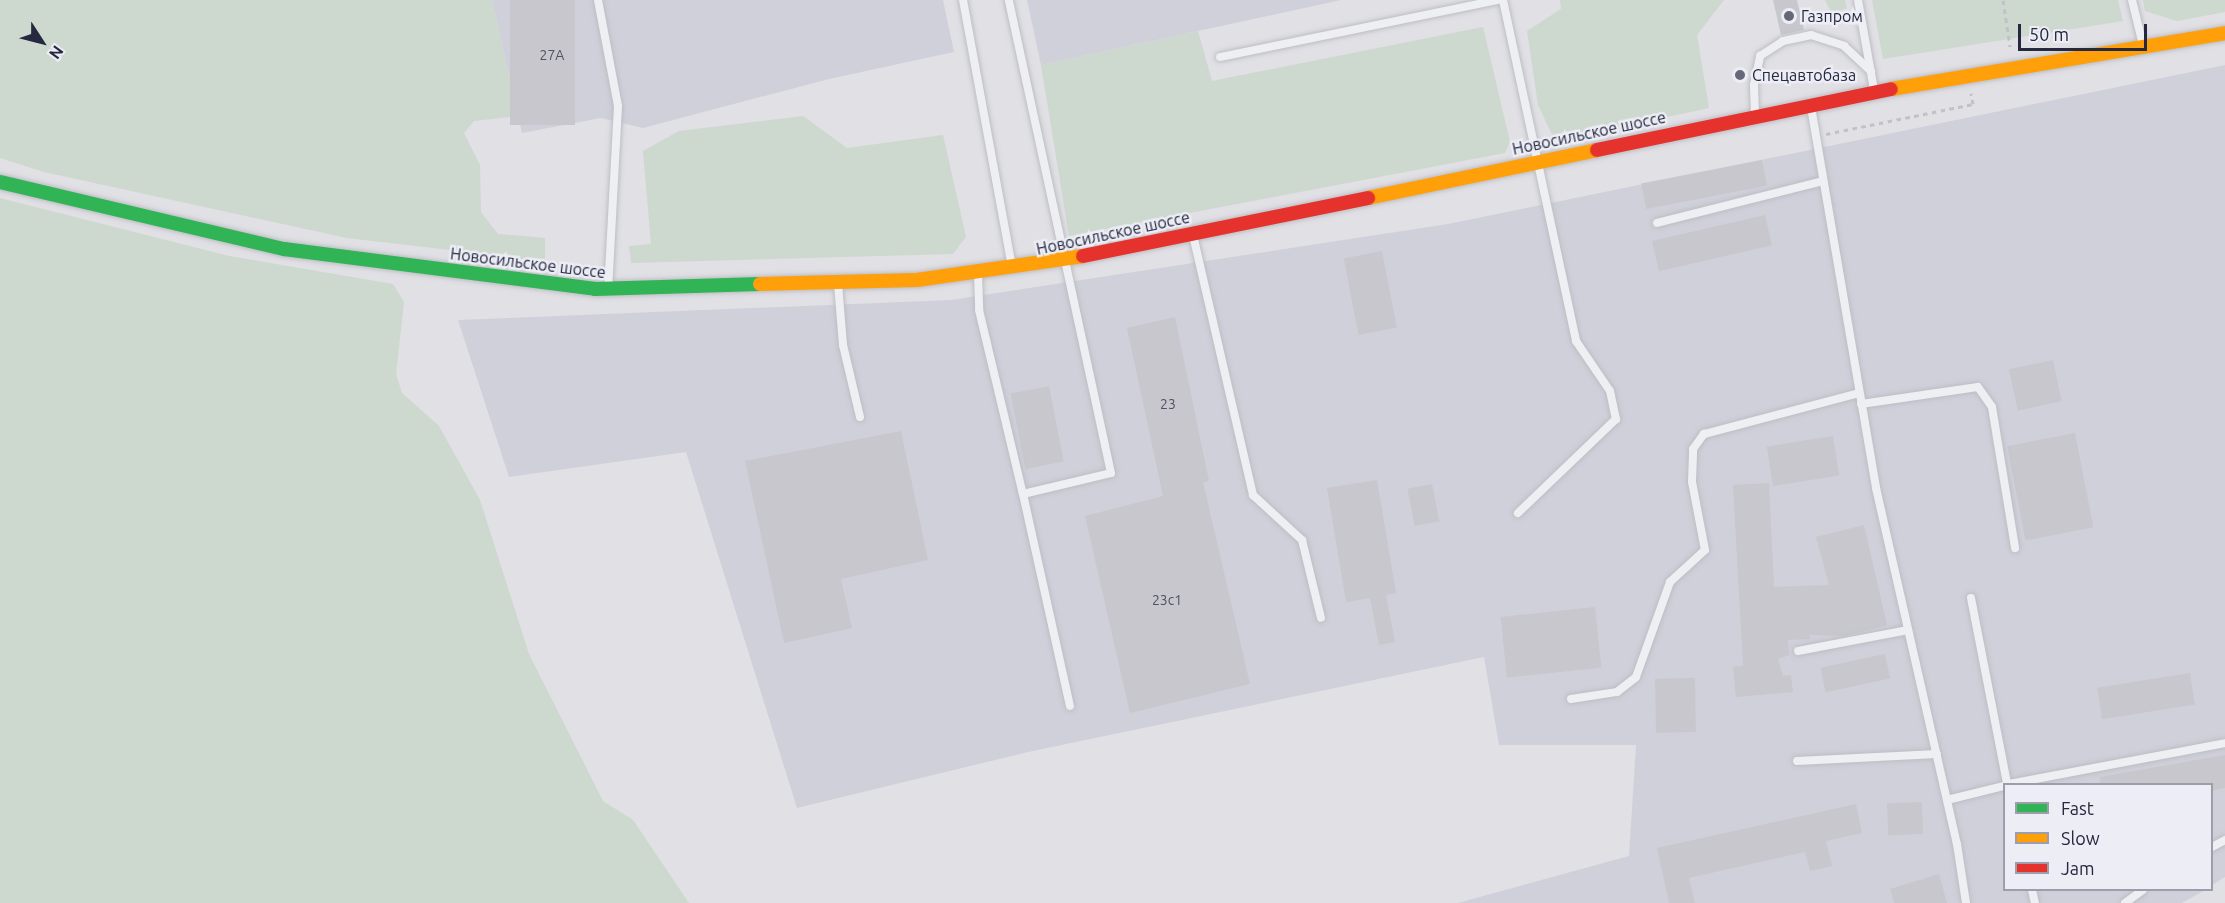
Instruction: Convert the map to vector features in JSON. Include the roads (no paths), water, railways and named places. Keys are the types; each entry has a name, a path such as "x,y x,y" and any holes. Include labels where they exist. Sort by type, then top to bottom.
{"street":[{"name":"Новосильское шоссе","path":"0,182 284,249 608,289 838,283 978,274 1065,260 1755,116 2225,33"}],"lane":[{"path":"598,0 618,106 608,289"},
{"path":"963,0 1013,270"},
{"path":"1009,0 1111,473 1023,494"},
{"path":"1220,57 1498,0"},
{"path":"1503,0 1576,341 1610,391 1616,419 1518,513"},
{"path":"1858,0 1875,93"},
{"path":"2132,0 2143,46"},
{"path":"1755,116 1754,85 1760,56 1783,41 1811,35 1845,46 1871,71"},
{"path":"1810,106 1861,404 1908,630 1947,800 1966,903"},
{"path":"1657,223 1823,181"},
{"path":"1193,233 1253,495 1302,540 1321,618"},
{"path":"978,274 979,310 1070,705"},
{"path":"838,283 843,345 860,417"},
{"path":"1861,404 1978,387 1992,407 2015,548"},
{"path":"1571,699 1617,692 1636,677 1670,582 1705,550 1692,482 1694,449 1704,434 1859,393"},
{"path":"1971,598 2007,783"},
{"path":"1798,651 1908,630"},
{"path":"2017,783 2225,743"},
{"path":"1797,761 1937,754"},
{"path":"1947,800 2003,786"},
{"path":"2125,903 2142,891"}],"place":[{"name":"Газпром","path":"1789,16"},
{"name":"Спецавтобаза","path":"1740,75"}]}
